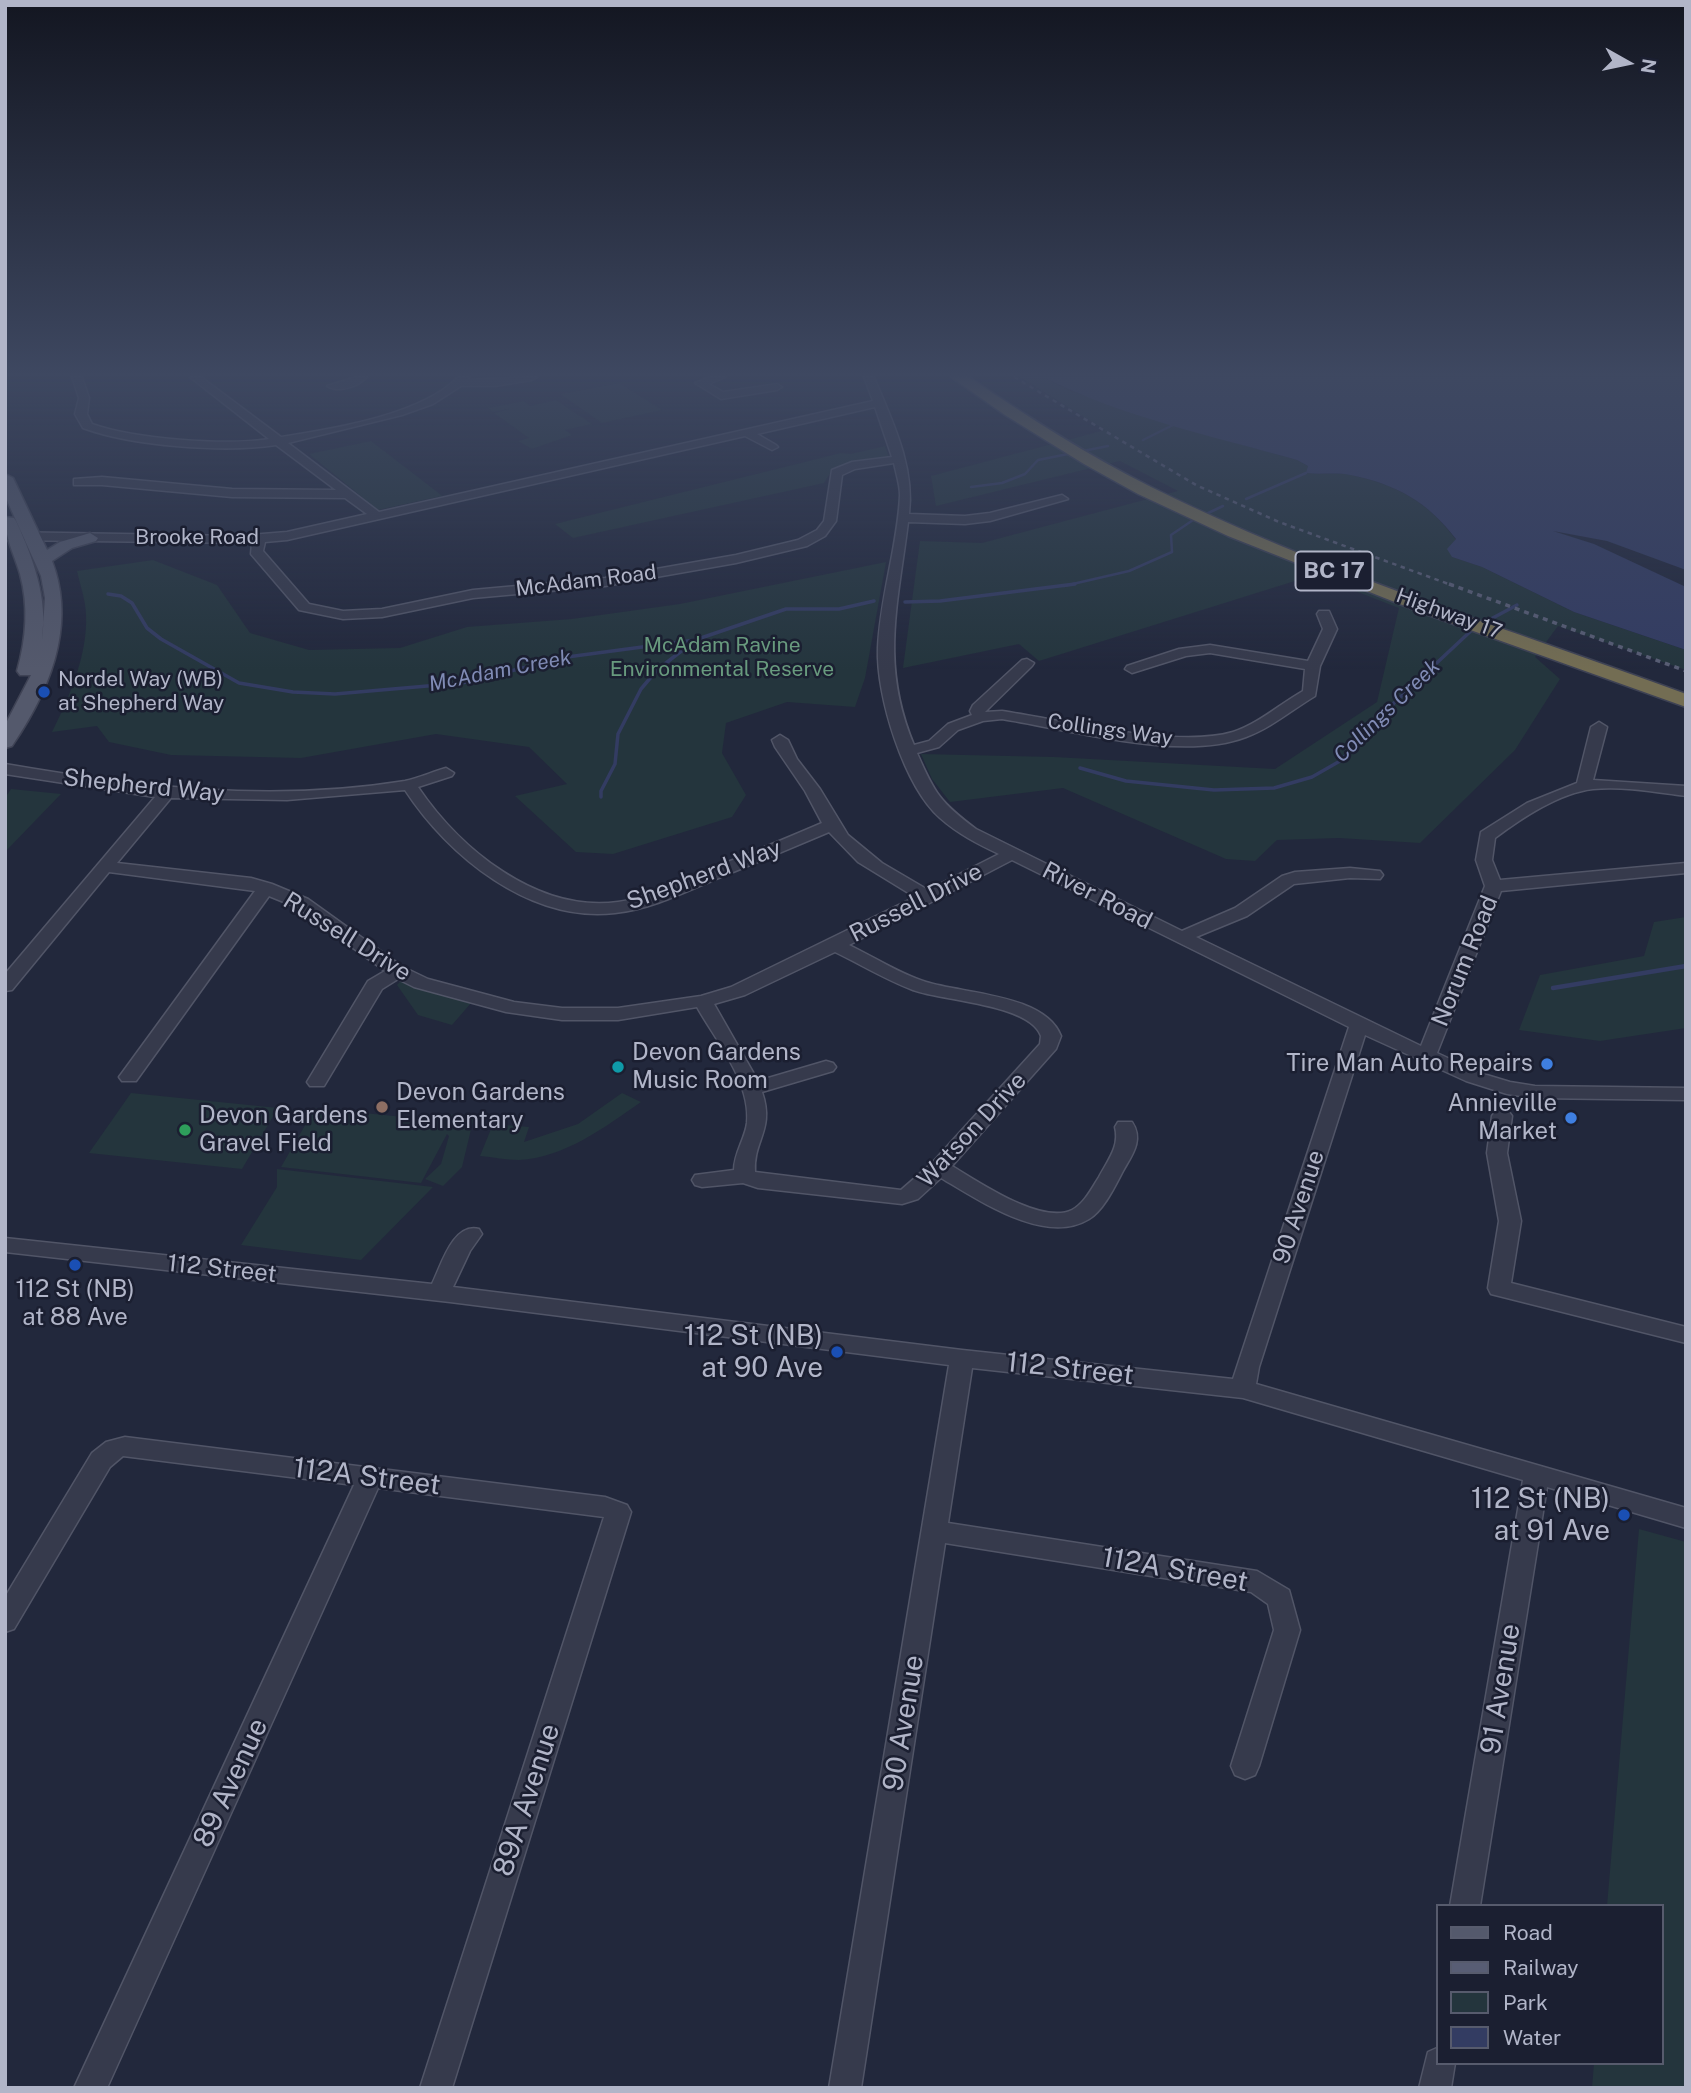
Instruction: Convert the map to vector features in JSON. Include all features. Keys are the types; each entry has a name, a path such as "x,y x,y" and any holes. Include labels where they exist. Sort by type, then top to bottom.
{"highway":[{"name":"Highway 17","path":"1125,475 1227,524 1686,701"},
{"name":"Highway 17","path":"1521,636 1686,692"}],"main road":[{"path":"5,478 43,560 53,597 52,642 38,681 5,742"},
{"path":"5,514 9,536 33,588 36,632 26,671 5,713"},
{"path":"43,560 66,545 90,538"}],"street":[{"path":"323,475 377,516"},
{"name":"Brooke Road","path":"9,536 259,539 295,535 559,475"},
{"name":"McAdam Road","path":"259,539 256,551 304,607 343,615 382,613 473,594 584,585 638,577 736,559 802,543 821,533 830,521 836,475"},
{"name":"River Road","path":"903,475 906,493 885,648 887,682 895,718 907,751 926,792 945,814 970,833 1359,1026 1426,1057 1507,1088 1563,1093 1686,1094"},
{"path":"78,482 102,481 232,493 348,494"},
{"path":"902,519 965,520 990,517 1062,499"},
{"name":"Collings Way","path":"907,751 934,744 953,727 981,717 1014,717 1160,740 1222,739 1240,735 1310,693 1313,666 1330,629 1324,614"},
{"path":"1132,669 1185,652 1210,649 1313,666"},
{"path":"981,717 978,708 1027,663"},
{"path":"1584,785 1599,727"},
{"path":"780,740 784,753 821,802 842,839 881,870 928,897"},
{"name":"Shepherd Way","path":"5,769 167,793 246,796 328,794 409,785 446,773"},
{"name":"Shepherd Way","path":"409,785 425,813 473,860 538,895 593,908 629,906 651,900 832,825"},
{"path":"1494,886 1484,860 1487,836 1509,818 1584,785 1686,791"},
{"path":"5,986 167,793"},
{"name":"Russell Drive","path":"107,867 251,883 266,888 303,903 397,971 447,992 513,1008 562,1014 618,1014 703,1002 762,981 1012,854"},
{"name":"Norum Road","path":"1426,1057 1494,886 1686,868"},
{"path":"1180,938 1241,912 1288,880 1301,876 1350,873 1374,875"},
{"path":"129,1077 266,888"},
{"name":"Watson Drive","path":"702,1180 745,1176 758,1181 902,1196 920,1188 1049,1045 1051,1036 1048,1028 1036,1016 919,986 835,945"},
{"path":"317,1082 375,985 397,971"},
{"path":"703,1002 752,1089 757,1106 757,1124 743,1160 745,1176"},
{"name":"90 Avenue","path":"1243,1389 1247,1367 1359,1026"},
{"path":"752,1089 826,1067"},
{"path":"1502,1116 1497,1153 1510,1221 1499,1288 1686,1335"},
{"path":"939,1168 1028,1216 1073,1219 1092,1203 1126,1147 1128,1137 1125,1127"},
{"path":"439,1293 460,1248 471,1234"},
{"name":"112 Street","path":"5,1245 439,1293 962,1358 1243,1389 1686,1518"},
{"name":"90 Avenue","path":"845,2088 962,1358"},
{"name":"112A Street","path":"5,1621 101,1460 115,1449 134,1446 605,1507 618,1512"},
{"name":"91 Avenue","path":"1465,1904 1537,1473"},
{"name":"89 Avenue","path":"90,2088 370,1477"},
{"name":"89A Avenue","path":"436,2088 618,1512"},
{"name":"112A Street","path":"934,1531 1257,1583 1280,1598 1287,1630 1244,1766"},
{"path":"1435,2088 1439,2065"}],"green space":[{"path":"334,475 414,475 442,496 378,510"},
{"path":"754,475 829,475 824,483 573,538 555,524"},
{"path":"936,475 1064,475 936,506 931,476"},
{"path":"1146,475 1347,475 1383,484 1410,497 1434,515 1456,540 1452,557 1482,567 1574,612 1686,650 1686,670 1558,626 1535,657 1560,679 1515,750 1420,843 1339,838 1277,840 1255,861 1226,859 1063,788 950,802 932,779 921,754 1054,757 1275,769 1377,702 1399,608 1314,575 1039,661 1019,644 903,668 920,541 982,543 1178,491"},
{"name":"McAdam Ravine Environmental Reserve","path":"153,560 217,585 250,633 309,650 400,648 467,627 572,619 680,604 886,562 865,678 855,707 787,702 726,723 722,753 746,795 732,817 613,854 576,852 515,796 567,784 529,747 436,734 301,758 171,755 109,742 97,726 52,732 71,690 84,645 86,610 77,571"},
{"path":"11,789 61,794 5,852 5,798"},
{"path":"1686,917 1686,1028 1600,1041 1519,1030 1540,975 1644,956 1654,922"},
{"path":"401,981 471,1003 452,1025 418,1015 397,985"},
{"name":"Devon Gardens Gravel Field","path":"131,1093 278,1108 242,1169 89,1153"},
{"path":"622,1093 641,1102 598,1131 568,1147 552,1154 519,1160 480,1156 493,1124 529,1127 524,1142 578,1124"},
{"path":"315,1108 443,1121 447,1114 474,1117 462,1167 443,1186 425,1179 441,1164 449,1136 447,1134 421,1183 281,1167"},
{"path":"277,1169 433,1187 361,1260 241,1245 277,1187"},
{"path":"1639,1529 1686,1542 1686,2088 1592,2088 1594,2065 1663,2065 1663,1904 1607,1904"}],"water":[{"path":"1346,475 1686,475 1686,570 1607,541 1553,531 1594,544 1686,587 1686,650 1574,612 1482,567 1452,557 1447,549 1456,539 1422,505 1396,489"}],"waterway":[{"path":"971,487 1002,483 1023,475"},
{"name":"McAdam Creek","path":"1246,499 1302,475"},
{"name":"McAdam Creek","path":"1204,515 1223,506"},
{"name":"McAdam Creek","path":"1070,585 1129,571 1172,552 1171,535 1196,518"},
{"name":"McAdam Creek","path":"1070,585 1075,584"},
{"name":"McAdam Creek","path":"905,602 940,601 1070,585"},
{"name":"McAdam Creek","path":"1064,586 1070,585"},
{"name":"McAdam Creek","path":"108,594 121,596 132,603 147,628 161,639 239,683 293,692 335,694 462,683 567,657 695,640 786,609 839,609 874,601"},
{"name":"Collings Creek","path":"1080,768 1126,781 1214,790 1274,788 1312,777 1340,761 1380,722 1394,703 1474,628 1517,605"},
{"path":"601,797 601,791 615,764 618,734 641,689 657,670 693,642"},
{"path":"1553,988 1686,966"}],"railway":[{"path":"1179,475 1279,522 1454,586"},
{"path":"1449,584 1686,671"}],"place":[{"name":"Nordel Way (WB) at Shepherd Way","path":"44,692"},
{"name":"Tire Man Auto Repairs","path":"1547,1064"},
{"name":"Devon Gardens Music Room","path":"618,1067"},
{"name":"Devon Gardens Elementary","path":"382,1107"},
{"name":"Annieville Market","path":"1571,1118"},
{"name":"Devon Gardens Gravel Field","path":"185,1130"},
{"name":"112 St (NB) at 88 Ave","path":"75,1265"},
{"name":"112 St (NB) at 90 Ave","path":"837,1352"},
{"name":"112 St (NB) at 91 Ave","path":"1624,1515"}]}
